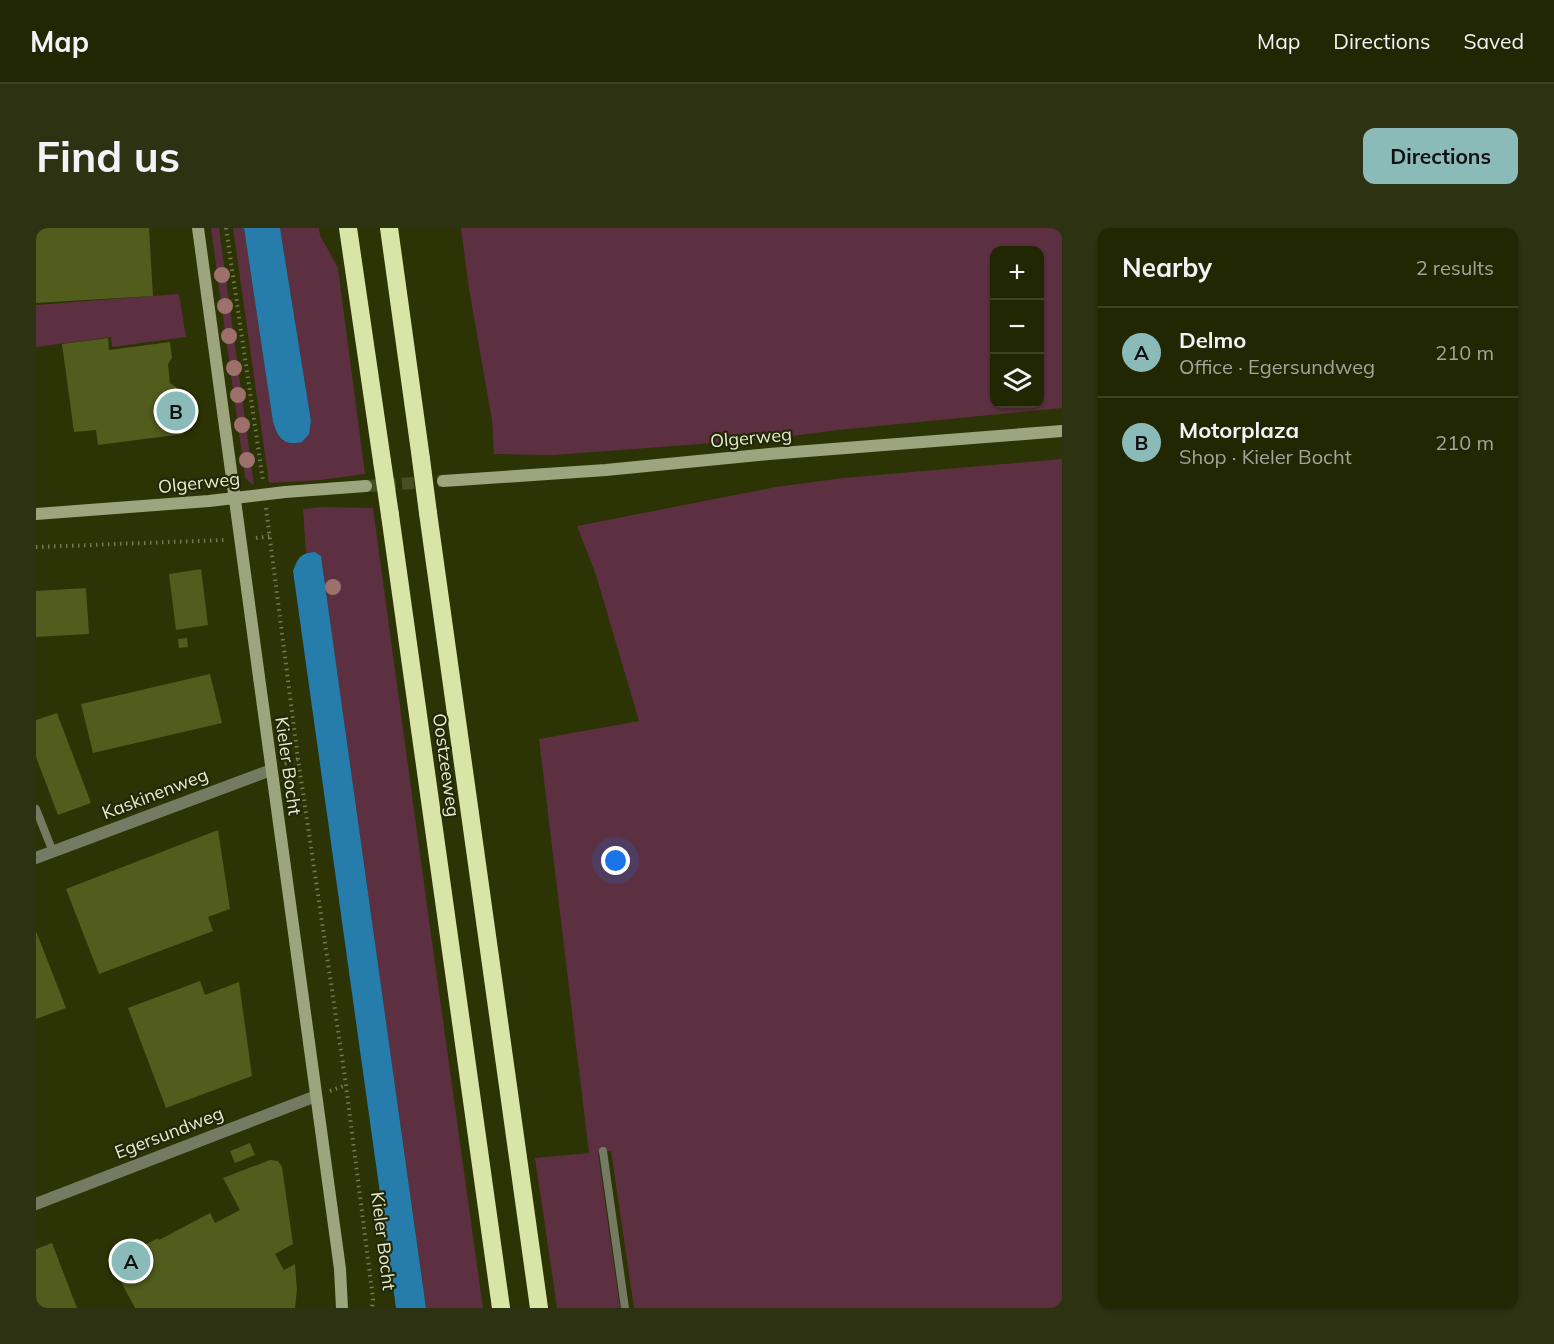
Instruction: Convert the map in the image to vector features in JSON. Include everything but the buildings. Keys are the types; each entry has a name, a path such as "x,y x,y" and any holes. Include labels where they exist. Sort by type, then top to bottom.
{"highway":[{"name":"Oostzeeweg","path":"348,228 501,1308"},
{"name":"Oostzeeweg","path":"389,228 539,1308"}],"street":[{"name":"Kieler Bocht","path":"198,228 340,1269 342,1308"},
{"name":"Olgerweg","path":"443,481 606,470 769,454 1062,431"},
{"name":"Olgerweg","path":"36,514 366,486"},
{"name":"Kaskinenweg","path":"36,858 271,770"},
{"name":"Egersundweg","path":"36,1204 316,1096"}],"lane":[{"path":"36,809 53,852"},
{"path":"603,1151 625,1308"}],"path":[{"path":"226,228 266,509"},
{"name":"Kieler Bocht","path":"241,539 270,536 298,759 346,1085 373,1299 372,1308"},
{"path":"36,547 241,539"}],"shaded area":[{"path":"211,228 219,228 254,485 245,477"},
{"path":"233,228 244,228 276,432 283,441 302,442 308,434 311,421 280,228 319,228 320,235 338,268 365,474 269,483"},
{"path":"461,228 1062,228 1062,408 769,439 554,455 494,454 492,420 469,289"},
{"path":"179,294 186,337 112,347 111,337 36,347 36,305"},
{"path":"1062,459 1062,1308 634,1308 611,1151 598,1153 620,1308 557,1308 535,1158 589,1153 539,739 639,721 596,575 577,526 776,487 843,478"},
{"path":"373,508 483,1308 426,1308 321,556 315,552 306,553 303,509"}],"water":[{"path":"244,228 280,228 311,421 309,434 302,442 291,443 283,440 277,433 273,422"},
{"path":"315,552 321,556 426,1308 396,1308 293,571 300,557"}],"tunnel":[{"path":"366,486 443,481"}],"place":[{"name":"Motorplaza","path":"176,411"},
{"name":"Delmo","path":"131,1261"}]}
